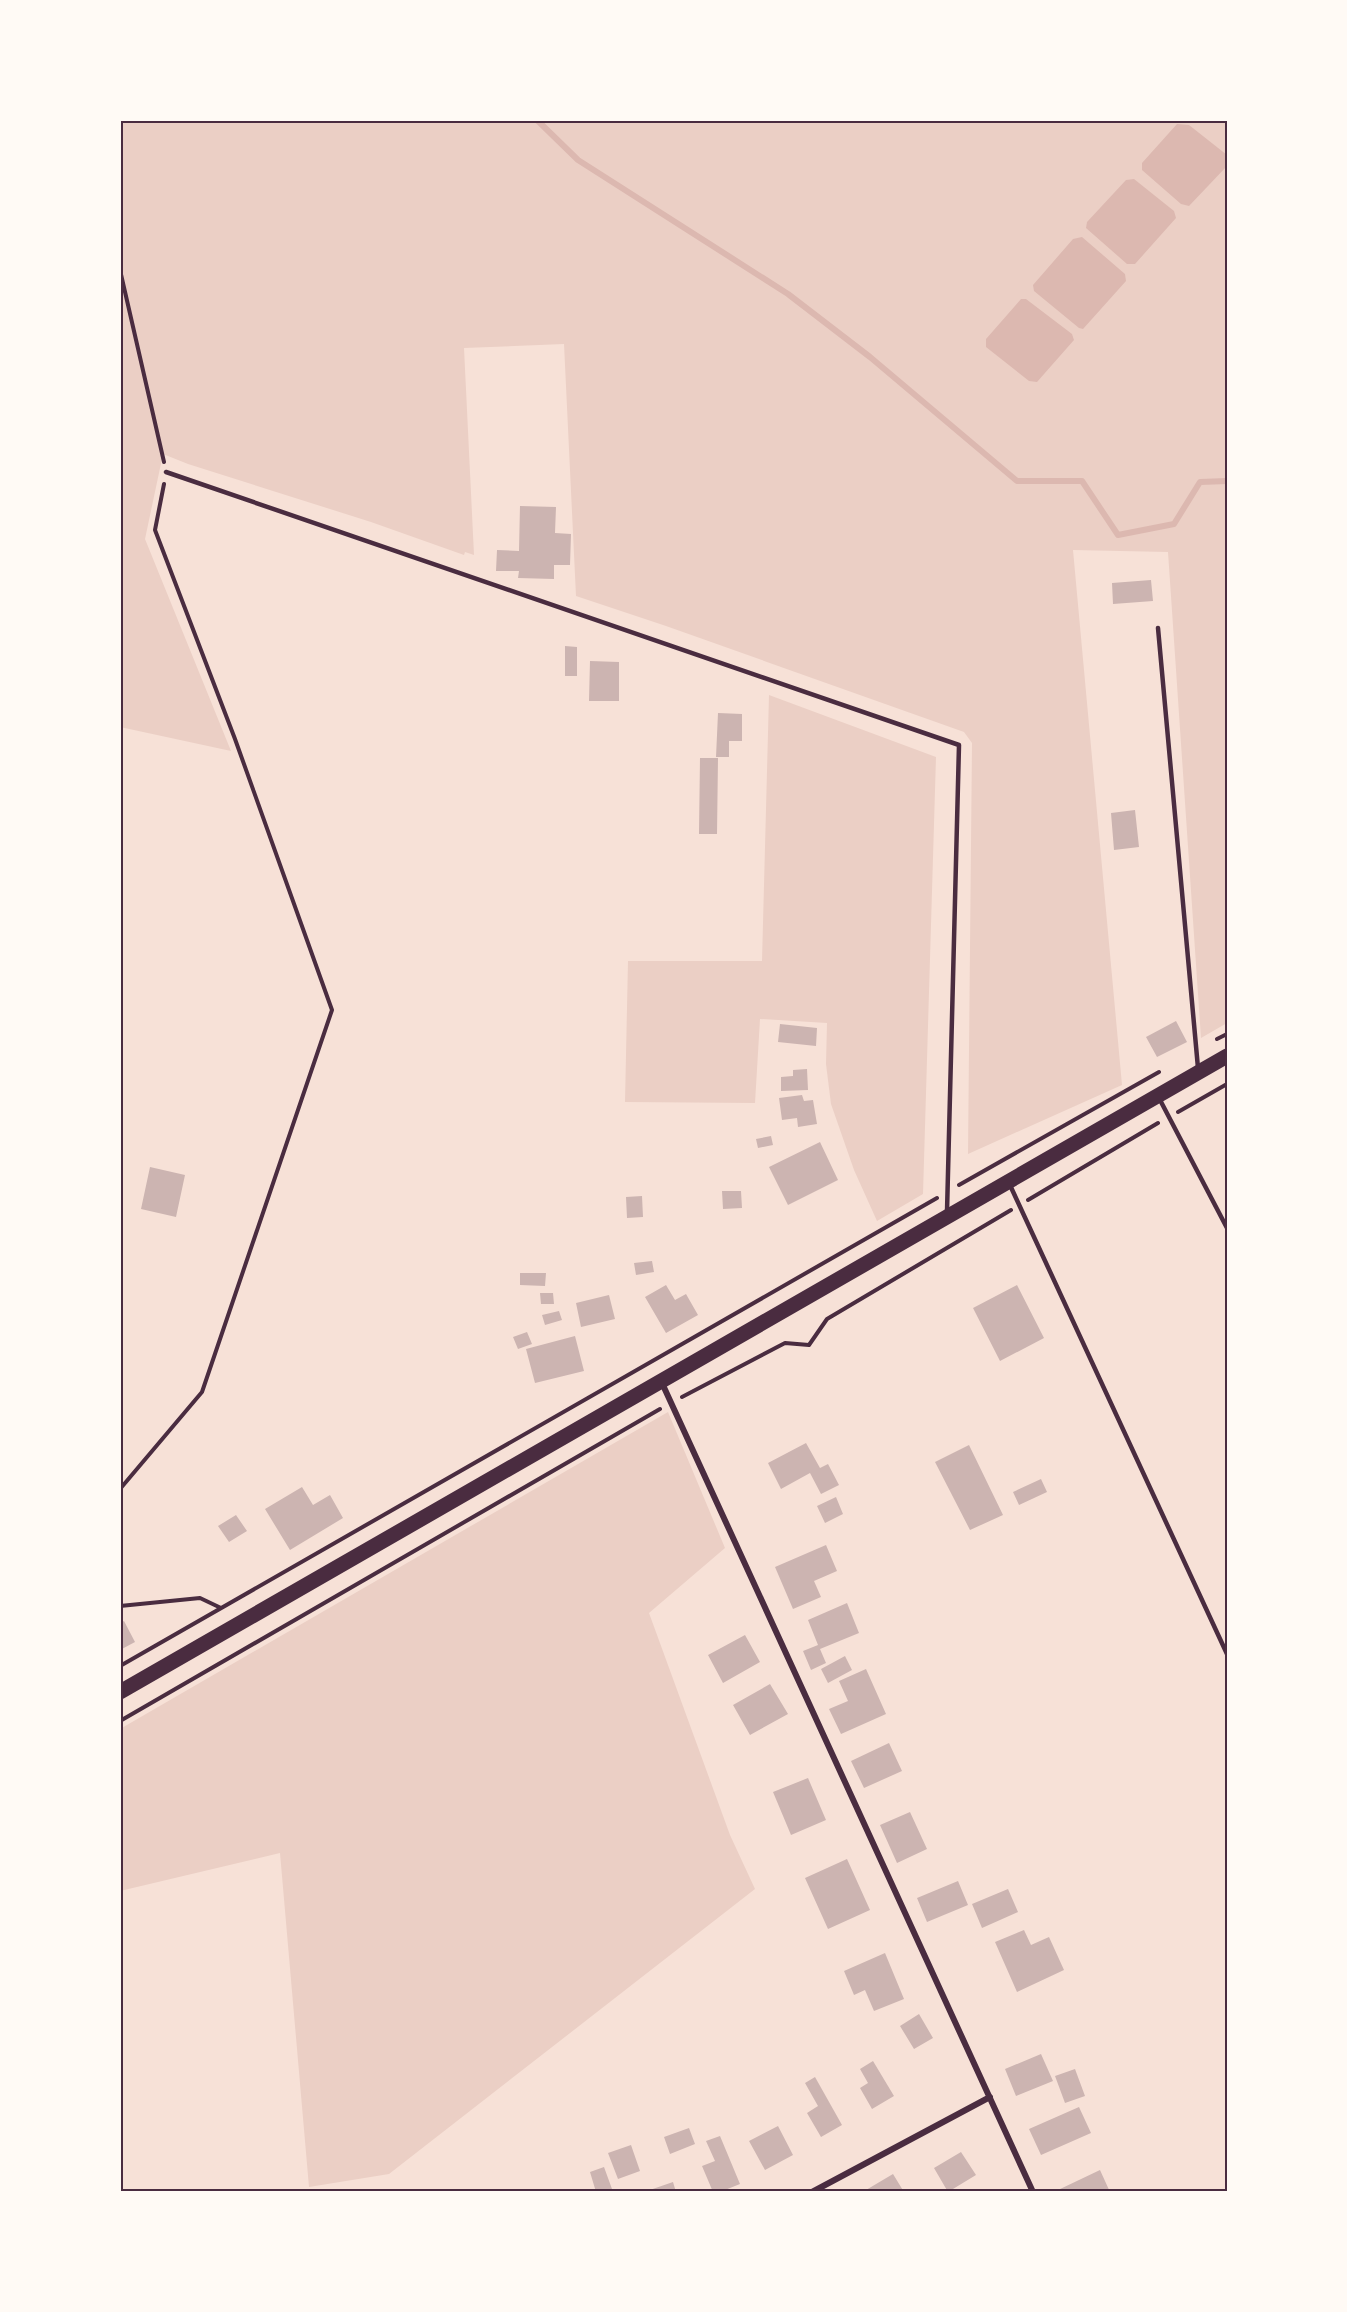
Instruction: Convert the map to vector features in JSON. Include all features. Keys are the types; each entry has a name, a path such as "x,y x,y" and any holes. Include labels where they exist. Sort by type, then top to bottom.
{"main road":[{"path":"120,1692 1227,1056"}],"street":[{"path":"661,1382 1033,2192"},
{"path":"812,2192 990,2097"}],"lane":[{"path":"166,472 959,745 947,1218"},
{"path":"1158,628 1198,1073"},
{"path":"1158,1096 1227,1228"},
{"path":"1009,1182 1227,1654"}],"path":[{"path":"120,270 166,472 155,530 239,751 333,1010 202,1392 120,1489"},
{"path":"1196,1051 1227,1034"},
{"path":"120,1666 1165,1069"},
{"path":"120,1606 200,1598 246,1620 263,1638"}],"shaded area":[{"path":"120,120 1227,120 1227,1023 1201,1038 1168,552 1073,550 1122,1085 968,1154 972,743 964,732 576,596 564,344 464,348 474,555 465,552 464,555 163,454 145,539 231,751 120,727"},
{"path":"1177,124 1189,125 1227,155 1227,166 1189,206 1181,204 1142,170 1142,163"},
{"path":"1134,179 1174,211 1176,218 1135,264 1127,264 1086,228 1087,222 1126,180"},
{"path":"1082,237 1125,274 1126,281 1083,329 1034,291 1033,285 1073,239"},
{"path":"1021,299 1026,299 1072,334 1074,340 1037,382 1029,381 986,347 986,339"},
{"path":"769,695 936,757 923,1194 877,1221 854,1170 831,1104 826,1064 827,1023 760,1019 755,1103 625,1102 628,961 762,961"},
{"path":"668,1412 725,1548 649,1613 730,1835 755,1889 389,2174 309,2187 280,1853 120,1891 120,1729"}],"building":[{"path":"520,506 556,507 555,533 571,534 570,565 554,565 554,579 518,578 519,571 496,571 497,550 519,551"},
{"path":"1151,580 1153,601 1113,604 1112,583"},
{"path":"565,646 577,647 577,676 565,676"},
{"path":"590,661 619,662 619,701 589,701"},
{"path":"718,713 742,714 742,741 729,741 729,757 716,757"},
{"path":"700,758 718,758 717,834 699,834"},
{"path":"1135,810 1139,847 1114,850 1111,813"},
{"path":"1176,1021 1187,1042 1157,1057 1146,1037"},
{"path":"780,1024 817,1028 816,1046 778,1042"},
{"path":"807,1069 808,1090 781,1091 781,1077 793,1076 793,1070"},
{"path":"802,1095 804,1101 813,1100 817,1124 798,1127 797,1118 782,1120 779,1098"},
{"path":"771,1136 773,1145 758,1148 756,1139"},
{"path":"820,1142 838,1180 788,1205 769,1167"},
{"path":"150,1167 185,1175 176,1217 141,1209"},
{"path":"722,1191 741,1191 742,1208 723,1209"},
{"path":"642,1196 643,1217 627,1218 626,1197"},
{"path":"652,1261 654,1272 636,1275 634,1263"},
{"path":"520,1273 546,1273 545,1286 520,1285"},
{"path":"666,1285 675,1300 686,1294 698,1315 666,1333 645,1297"},
{"path":"1017,1285 1044,1338 1000,1361 973,1308"},
{"path":"540,1293 553,1293 554,1304 541,1304"},
{"path":"609,1295 615,1319 581,1327 576,1303"},
{"path":"559,1311 562,1320 545,1325 542,1315"},
{"path":"527,1332 532,1344 518,1349 513,1337"},
{"path":"575,1336 584,1371 535,1383 526,1349"},
{"path":"806,1443 820,1468 828,1464 839,1485 821,1494 810,1473 781,1489 768,1463"},
{"path":"969,1445 1003,1515 970,1530 935,1462"},
{"path":"1041,1479 1047,1492 1019,1505 1013,1492"},
{"path":"302,1487 313,1505 330,1495 343,1518 290,1550 265,1509"},
{"path":"836,1497 843,1514 825,1523 817,1506"},
{"path":"236,1515 247,1531 229,1542 218,1526"},
{"path":"826,1545 837,1571 814,1581 821,1597 793,1609 775,1567"},
{"path":"847,1603 859,1633 820,1649 826,1663 811,1670 803,1651 818,1645 808,1620"},
{"path":"124,1621 135,1642 120,1650 120,1623"},
{"path":"745,1635 760,1662 723,1683 708,1655"},
{"path":"845,1656 852,1670 828,1683 821,1669"},
{"path":"866,1669 886,1714 841,1734 829,1709 848,1701 839,1681"},
{"path":"770,1684 788,1714 750,1735 733,1705"},
{"path":"889,1743 902,1771 864,1788 851,1761"},
{"path":"808,1778 826,1820 791,1835 773,1792"},
{"path":"910,1812 927,1849 897,1863 880,1825"},
{"path":"847,1859 870,1910 828,1929 805,1878"},
{"path":"958,1881 968,1905 927,1922 917,1898"},
{"path":"1008,1889 1018,1912 982,1928 972,1904"},
{"path":"1024,1930 1031,1945 1049,1937 1064,1970 1017,1992 995,1942"},
{"path":"885,1953 904,1999 874,2011 865,1990 854,1995 844,1971"},
{"path":"919,2014 933,2038 914,2049 900,2026"},
{"path":"1041,2054 1053,2081 1016,2096 1005,2069"},
{"path":"873,2061 894,2096 872,2109 860,2088 868,2083 860,2069"},
{"path":"1075,2069 1085,2096 1065,2103 1055,2076"},
{"path":"815,2077 842,2125 821,2137 807,2113 818,2106 805,2083"},
{"path":"1079,2107 1091,2133 1041,2155 1029,2129"},
{"path":"778,2126 793,2155 765,2170 749,2141"},
{"path":"689,2128 695,2144 670,2154 664,2137"},
{"path":"720,2136 740,2184 720,2192 713,2192 702,2166 715,2161 706,2141"},
{"path":"631,2145 640,2171 618,2179 608,2153"},
{"path":"961,2152 976,2175 948,2192 934,2168"},
{"path":"604,2167 612,2189 596,2192 590,2172"},
{"path":"1100,2170 1110,2192 1058,2192 1058,2190"},
{"path":"893,2174 904,2192 867,2192 866,2190"},
{"path":"673,2182 676,2192 644,2192"}],"waterway":[{"path":"537,120 578,160 788,294 870,357 1017,481 1082,481 1118,535 1174,524 1200,482 1227,481"}]}
